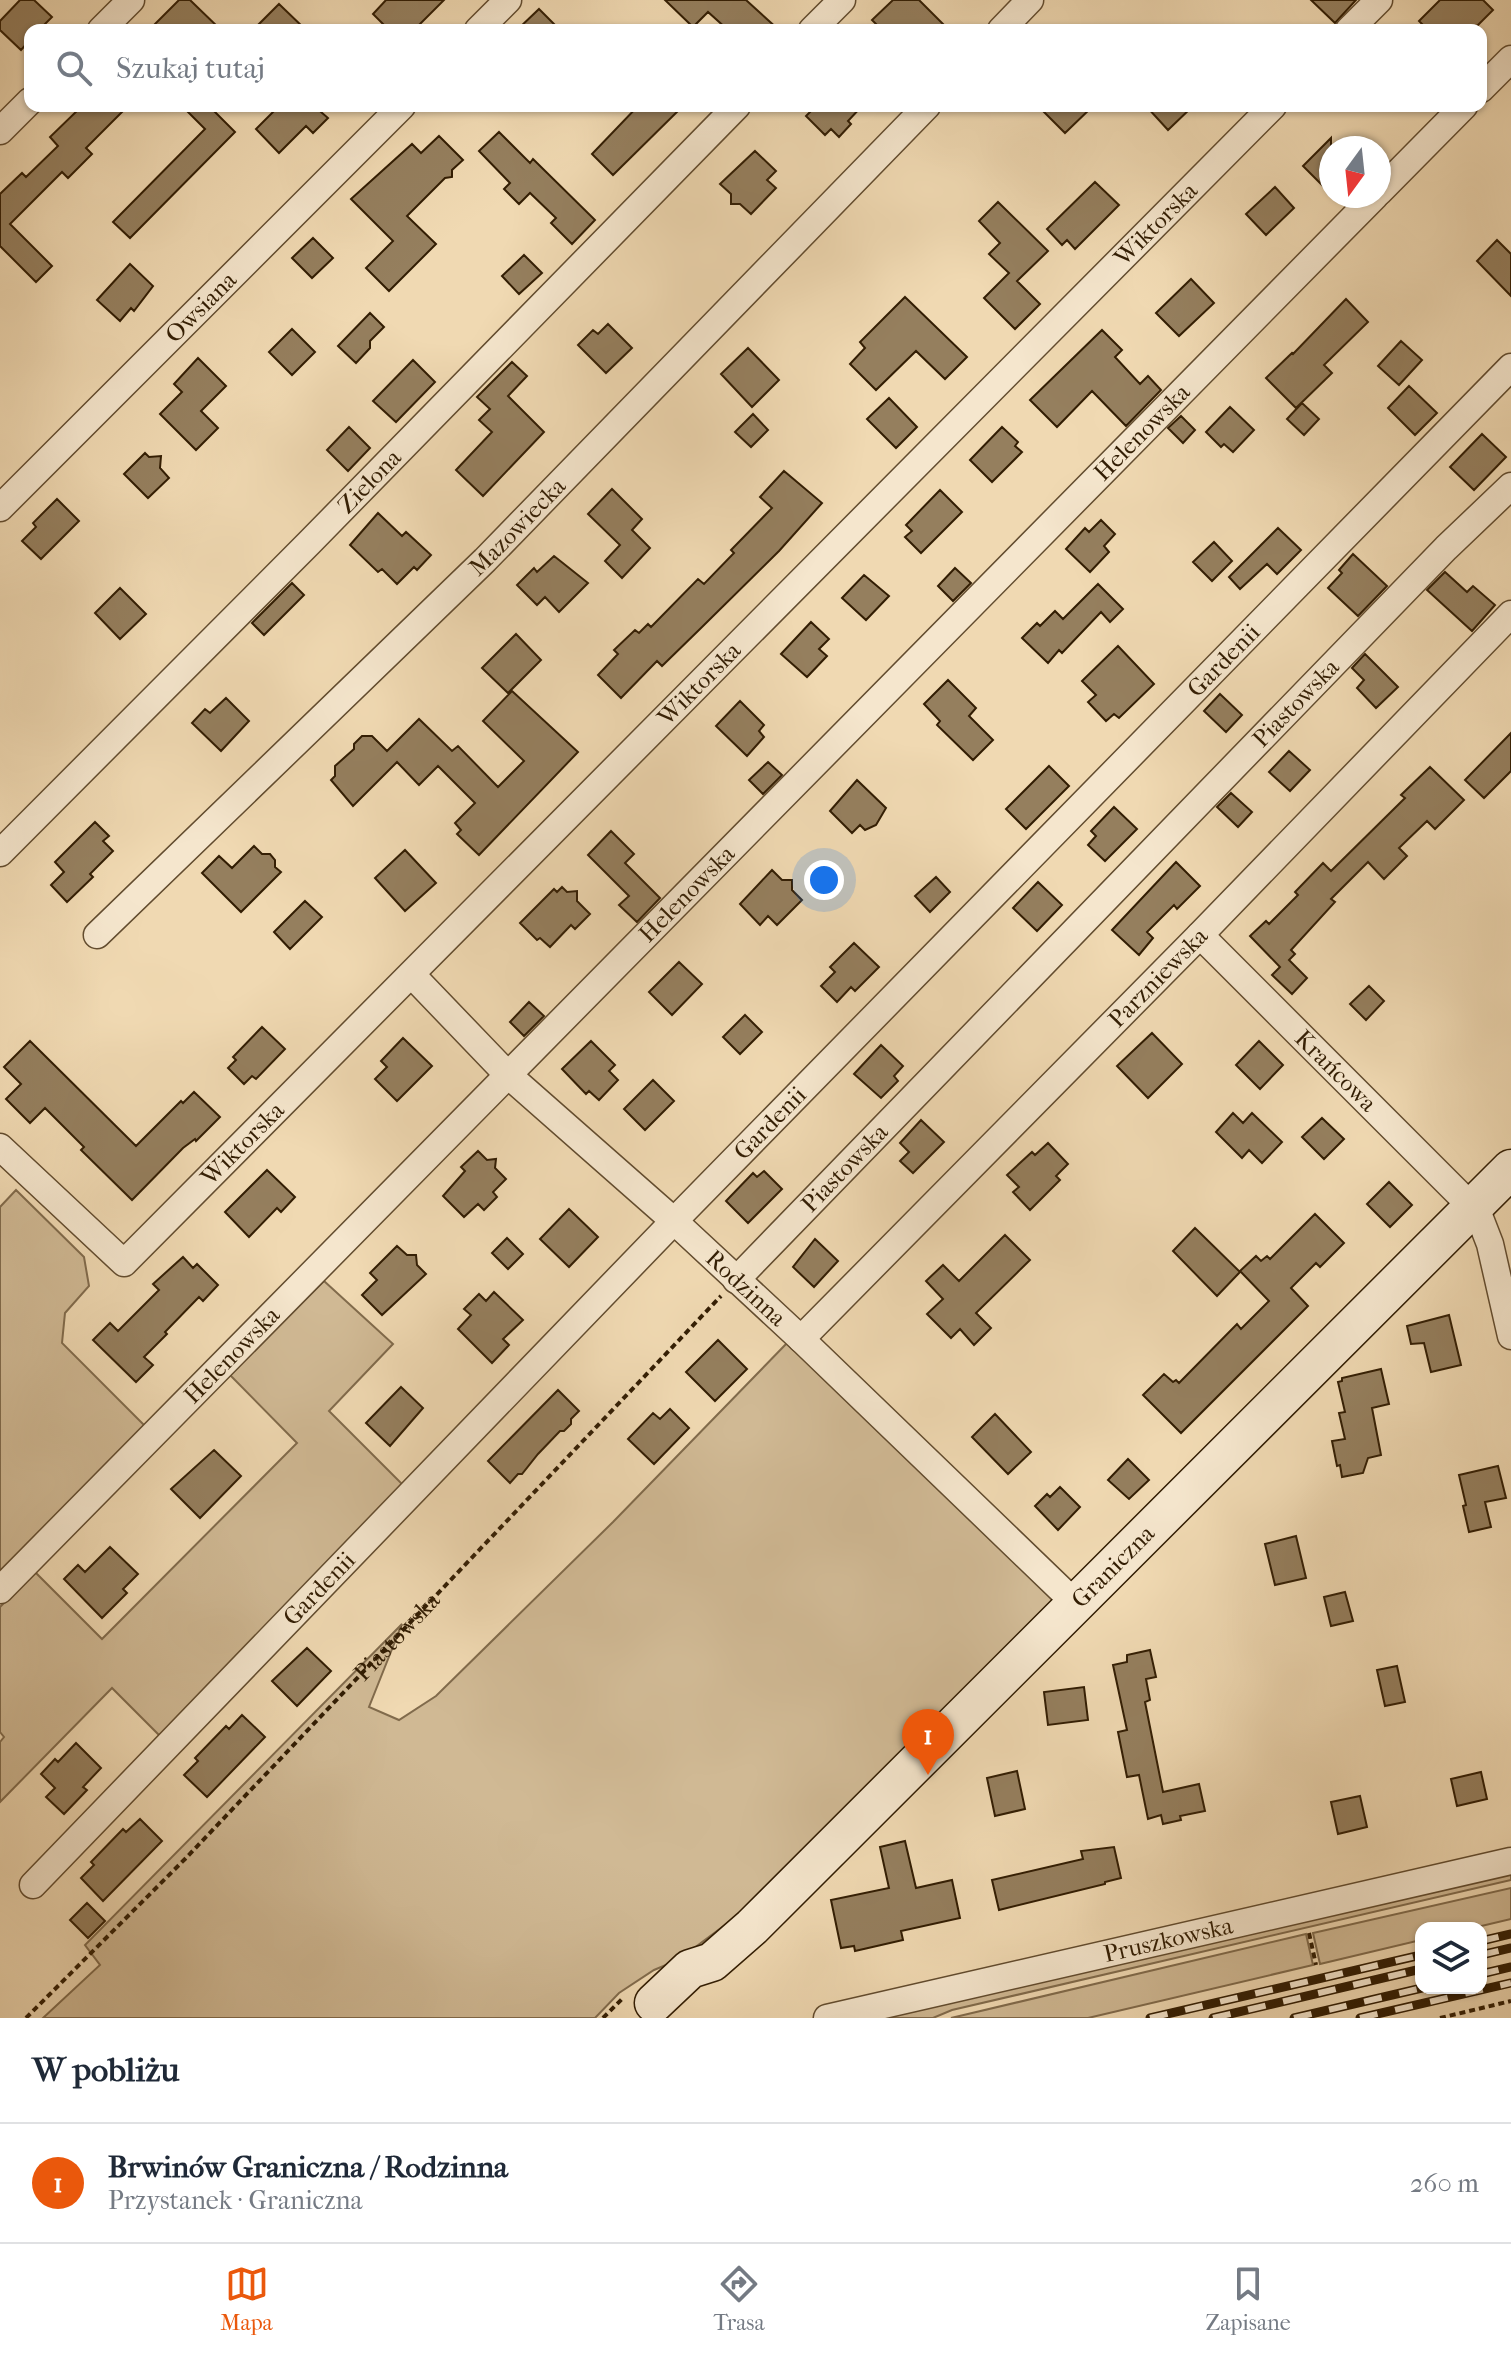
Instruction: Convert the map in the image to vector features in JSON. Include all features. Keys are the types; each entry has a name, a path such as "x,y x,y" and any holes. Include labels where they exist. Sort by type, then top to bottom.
{"street":[{"path":"107,24 131,0"},
{"path":"484,24 508,0"},
{"path":"818,24 842,0"},
{"path":"1007,24 1030,0"},
{"path":"1355,24 1379,0"},
{"path":"1487,83 1511,59"},
{"path":"0,131 24,107"},
{"name":"Owsiana","path":"0,508 396,112"},
{"name":"Zielona","path":"0,853 731,112"},
{"name":"Mazowiecka","path":"97,935 485,560 921,112"},
{"name":"Wiktorska","path":"0,1147 124,1263 1267,112"},
{"name":"Helenowska","path":"1391,180 1458,112"},
{"name":"Helenowska","path":"0,1590 1363,208"},
{"name":"Gardenii","path":"33,1885 674,1221 1511,367"},
{"name":"Piastowska","path":"736,1280 1446,548 1511,486"},
{"name":"Parzniewska","path":"801,1339 1511,614"},
{"name":"Krańcowa","path":"1200,935 1474,1207"},
{"name":"Rodzinna","path":"412,975 507,1074 674,1221 801,1339 1076,1604"},
{"name":"Graniczna","path":"657,2014 690,1969 712,1962 752,1927 1511,1169"},
{"path":"1474,1207 1488,1235 1511,1336"},
{"name":"Pruszkowska","path":"827,2018 1511,1861"}],"path":[{"name":"Piastowska","path":"26,2018 185,1859 736,1280"},
{"path":"1309,1930 1316,1965"},
{"path":"1440,2018 1511,2001"}],"shaded area":[{"path":"16,1190 84,1257 89,1286 65,1313 62,1343 147,1428 0,1574 0,1207"},
{"path":"324,1281 393,1344 329,1411 405,1487 160,1736 112,1688 0,1802 0,1742 4,1737 0,1732 0,1607 35,1572 102,1639 297,1443 230,1375"},
{"path":"789,1341 1058,1595 737,1916 678,1960 654,1970 619,1993 595,2018 43,2018 100,1965 85,1945 402,1624 369,1707 399,1720 436,1696 613,1522"},
{"path":"1511,1871 1511,1880 952,2010 933,2018 868,2018"},
{"path":"1511,1888 1511,1919 1487,1925 1487,1922 1415,1922 1415,1941 1320,1964 1313,1933"},
{"path":"1306,1934 1313,1965 1088,2018 951,2018"}],"building":[{"path":"20,0 34,0 52,17 45,24 24,24 24,47 21,50 0,30 0,21"},
{"path":"179,0 190,0 215,24 155,24"},
{"path":"386,0 444,0 420,24 383,24 373,14"},
{"path":"665,0 746,0 772,24 721,24 708,12 696,24 690,24"},
{"path":"893,0 919,0 943,24 876,24 872,20"},
{"path":"1311,0 1356,0 1335,23"},
{"path":"1440,0 1483,0 1493,10 1479,24 1422,24 1419,21"},
{"path":"279,4 300,24 259,24"},
{"path":"539,9 554,24 523,24"},
{"path":"76,112 122,112 86,148 92,154 68,178 62,172 10,224 52,266 36,282 0,246 0,194 22,173 26,177 58,146 50,137"},
{"path":"188,112 215,112 235,132 130,238 113,222 205,129"},
{"path":"273,112 321,112 328,118 313,133 306,126 279,153 256,129"},
{"path":"632,112 677,112 613,175 592,154"},
{"path":"810,112 856,112 848,121 851,124 839,137 831,129 825,135 806,116"},
{"path":"1044,112 1087,112 1065,133"},
{"path":"1152,112 1187,112 1168,130"},
{"path":"499,132 530,163 533,159 595,220 572,244 551,223 556,218 530,193 519,204 504,189 510,183 479,151"},
{"path":"439,136 463,160 452,170 452,177 445,178 407,216 436,244 389,291 366,268 393,241 351,199 412,144 421,153"},
{"path":"1319,150 1319,182 1303,166"},
{"path":"755,151 776,171 767,180 776,188 751,214 740,204 731,204 731,194 720,184"},
{"path":"1095,182 1119,205 1075,249 1067,240 1062,245 1047,229"},
{"path":"1275,187 1294,208 1266,235 1246,214"},
{"path":"998,202 1048,251 1017,281 1040,304 1015,329 984,298 1009,273 989,254 1000,243 979,221"},
{"path":"313,238 333,258 312,278 292,258"},
{"path":"1497,240 1511,254 1511,296 1477,261"},
{"path":"524,255 542,273 519,294 502,276"},
{"path":"130,264 153,286 134,311 131,308 120,321 97,300"},
{"path":"1191,279 1214,303 1179,336 1156,313"},
{"path":"905,297 967,357 945,379 916,351 876,390 850,364 865,348 860,342"},
{"path":"1346,299 1368,322 1324,365 1332,373 1296,408 1266,378"},
{"path":"370,313 384,327 370,341 370,348 356,363 338,346"},
{"path":"608,324 632,348 606,373 578,345 593,330 598,334"},
{"path":"292,329 315,352 292,375 269,352"},
{"path":"1102,330 1122,350 1115,357 1140,384 1148,376 1161,390 1126,426 1092,391 1057,427 1030,400"},
{"path":"1401,341 1422,360 1399,385 1378,366"},
{"path":"748,348 779,380 752,407 721,374"},
{"path":"198,358 226,386 201,411 218,428 196,450 160,414 182,392 174,384"},
{"path":"413,360 435,382 396,422 373,401"},
{"path":"512,362 527,376 508,396 544,432 483,496 456,470 492,432 479,420 490,409 477,397"},
{"path":"1409,386 1437,413 1415,435 1388,408"},
{"path":"889,398 917,427 896,448 867,419"},
{"path":"1302,403 1319,419 1304,435 1287,419"},
{"path":"1230,407 1254,430 1233,452 1224,444 1221,447 1206,432"},
{"path":"753,414 768,430 751,447 735,432"},
{"path":"1181,416 1195,430 1183,443 1168,428"},
{"path":"349,427 370,448 348,471 327,450"},
{"path":"1002,427 1018,442 1015,446 1022,452 992,482 970,460"},
{"path":"1482,434 1506,457 1474,490 1450,467"},
{"path":"145,453 149,457 161,456 160,468 169,478 148,498 124,474"},
{"path":"784,471 822,503 779,551 662,666 657,661 621,698 598,675 618,654 614,650 635,630 639,633 648,624 651,627 698,579 704,584 734,553 731,550 772,508 760,497"},
{"path":"612,489 642,519 632,530 650,548 622,578 605,561 620,545 588,514"},
{"path":"940,490 962,512 921,553 905,537 912,531 906,525"},
{"path":"57,499 79,521 41,559 22,541 36,527 33,523"},
{"path":"378,513 402,536 406,532 431,555 397,584 382,569 378,572 350,545"},
{"path":"1101,520 1115,534 1104,546 1109,552 1090,572 1066,549 1085,528 1089,532"},
{"path":"1278,528 1301,550 1277,574 1267,564 1240,589 1229,577"},
{"path":"1214,542 1232,561 1212,581 1193,562"},
{"path":"1353,554 1387,586 1358,616 1328,588"},
{"path":"554,556 588,583 559,612 545,597 537,605 517,585 534,568 537,572"},
{"path":"955,568 971,583 953,601 938,586"},
{"path":"1445,572 1467,592 1473,586 1495,605 1472,631 1427,590"},
{"path":"864,575 889,596 866,620 842,598"},
{"path":"292,583 304,595 264,635 252,623"},
{"path":"1098,584 1123,609 1110,622 1101,612 1062,653 1059,650 1048,663 1022,638 1055,611 1063,619"},
{"path":"120,588 146,614 120,639 95,613"},
{"path":"811,622 829,639 819,649 827,656 807,677 781,654"},
{"path":"516,634 541,660 508,693 482,668"},
{"path":"1118,646 1154,684 1119,718 1114,714 1106,721 1088,702 1096,695 1082,681"},
{"path":"1365,654 1398,687 1376,708 1357,688 1364,680 1352,668"},
{"path":"948,680 976,708 969,716 993,740 973,760 937,725 940,721 924,704"},
{"path":"512,691 578,752 479,855 457,834 461,830 455,823 475,803 438,766 419,785 397,762 353,806 331,780 335,776 335,766 354,749 354,744 362,736 372,736 387,751 419,719 452,751 458,746 498,787 524,761 483,721"},
{"path":"1220,694 1242,715 1226,732 1204,711"},
{"path":"226,698 249,721 221,751 192,723 205,709 210,713"},
{"path":"740,701 764,725 759,731 764,737 747,756 716,726"},
{"path":"1511,733 1511,771 1484,798 1465,780"},
{"path":"1289,751 1310,770 1290,791 1269,772"},
{"path":"768,762 782,775 763,794 749,780"},
{"path":"1049,766 1069,786 1026,829 1006,809"},
{"path":"1430,767 1464,800 1435,829 1427,821 1399,848 1407,856 1384,879 1368,862 1331,899 1335,902 1291,950 1295,954 1289,960 1307,978 1292,994 1272,975 1280,967 1250,936 1266,921 1269,924 1298,895 1295,892 1323,863 1331,871 1405,798 1401,795"},
{"path":"857,780 886,808 876,825 865,830 860,825 852,833 830,811"},
{"path":"1231,793 1252,812 1238,827 1217,807"},
{"path":"1114,807 1137,829 1105,861 1088,845 1096,836 1091,831"},
{"path":"95,822 109,836 103,841 113,851 90,874 93,877 67,902 51,885 64,872 55,862"},
{"path":"611,831 634,854 625,863 660,898 637,922 619,905 629,896 588,855"},
{"path":"254,846 262,854 270,854 275,860 275,867 281,872 241,912 202,873 219,856 232,868"},
{"path":"405,850 436,883 405,911 375,878"},
{"path":"1176,862 1200,886 1177,909 1174,905 1147,932 1153,938 1139,955 1112,930"},
{"path":"772,870 782,880 792,880 792,890 802,900 777,925 768,916 760,925 740,904"},
{"path":"936,877 950,892 930,912 915,896"},
{"path":"1038,882 1062,905 1037,931 1013,908"},
{"path":"562,887 567,892 577,891 577,901 590,914 575,929 571,925 550,947 540,938 537,940 520,923 554,889 557,892"},
{"path":"305,901 322,917 290,949 274,932"},
{"path":"854,943 879,967 855,991 851,987 837,1002 821,986 835,972 830,967"},
{"path":"679,962 702,984 672,1015 649,992"},
{"path":"1369,986 1384,1001 1366,1020 1350,1004"},
{"path":"529,1002 544,1016 524,1036 510,1022"},
{"path":"745,1015 762,1032 740,1054 723,1037"},
{"path":"262,1027 285,1049 256,1079 252,1076 244,1084 228,1068 236,1060 233,1057"},
{"path":"1152,1033 1182,1064 1148,1098 1117,1066"},
{"path":"403,1038 432,1066 397,1101 375,1079 387,1067 381,1061"},
{"path":"30,1041 136,1146 194,1092 220,1117 196,1141 183,1148 132,1200 81,1150 84,1147 45,1108 30,1123 6,1099 21,1084 4,1067"},
{"path":"591,1041 615,1065 609,1071 618,1080 599,1100 589,1091 586,1094 562,1069"},
{"path":"1259,1041 1283,1065 1260,1089 1236,1065"},
{"path":"881,1045 903,1066 894,1076 898,1081 881,1098 854,1074"},
{"path":"653,1080 674,1101 645,1130 624,1109"},
{"path":"1233,1113 1243,1123 1252,1113 1282,1142 1262,1163 1249,1150 1242,1158 1216,1132"},
{"path":"1322,1118 1344,1139 1324,1159 1302,1137"},
{"path":"921,1120 944,1142 913,1173 900,1161 909,1152 900,1143"},
{"path":"1048,1143 1068,1164 1056,1176 1060,1180 1030,1210 1013,1192 1019,1187 1007,1175 1032,1152 1035,1155"},
{"path":"478,1151 487,1160 496,1159 495,1168 506,1179 493,1192 497,1197 484,1210 478,1204 464,1217 443,1196 465,1171 461,1167"},
{"path":"267,1170 295,1197 281,1212 277,1208 249,1237 225,1212"},
{"path":"764,1171 782,1189 748,1223 726,1201 753,1173 757,1177"},
{"path":"1389,1182 1412,1205 1390,1227 1367,1204"},
{"path":"569,1209 598,1237 569,1267 540,1239"},
{"path":"1315,1214 1344,1243 1320,1267 1316,1263 1291,1288 1308,1306 1181,1433 1143,1395 1164,1374 1179,1383 1237,1324 1241,1329 1269,1301 1240,1271 1256,1256 1261,1261 1267,1256 1270,1259"},
{"path":"1195,1228 1240,1272 1217,1296 1173,1251"},
{"path":"1005,1235 1030,1260 976,1313 991,1328 974,1345 960,1329 951,1338 927,1314 943,1299 926,1281 943,1265 959,1281"},
{"path":"507,1238 523,1254 508,1269 492,1253"},
{"path":"815,1239 838,1261 814,1287 793,1267"},
{"path":"397,1246 407,1255 416,1255 417,1265 426,1274 382,1315 362,1295 377,1280 370,1273"},
{"path":"183,1257 193,1268 197,1264 218,1285 203,1301 199,1297 165,1332 167,1334 144,1357 153,1365 136,1382 93,1340 110,1323 118,1331 159,1290 153,1284"},
{"path":"494,1292 523,1320 503,1339 509,1345 492,1363 458,1329 471,1315 464,1309 479,1294 486,1301"},
{"path":"1449,1315 1461,1365 1431,1372 1424,1343 1411,1344 1407,1326"},
{"path":"718,1340 747,1369 715,1401 686,1372"},
{"path":"1381,1369 1389,1404 1372,1408 1381,1455 1368,1458 1363,1473 1342,1477 1332,1441 1345,1439 1339,1413 1345,1412 1338,1382 1342,1378"},
{"path":"401,1387 423,1408 390,1446 366,1423"},
{"path":"558,1390 579,1411 571,1419 571,1424 560,1431 522,1474 510,1483 488,1461"},
{"path":"670,1409 689,1428 654,1464 628,1439 653,1413 660,1419"},
{"path":"995,1414 1031,1452 1008,1474 972,1437"},
{"path":"214,1450 241,1476 200,1518 171,1489"},
{"path":"1128,1459 1149,1480 1129,1499 1108,1480"},
{"path":"1498,1466 1506,1498 1485,1502 1491,1527 1469,1532 1459,1475"},
{"path":"1060,1487 1080,1507 1058,1530 1035,1506"},
{"path":"1296,1536 1306,1578 1275,1585 1265,1544"},
{"path":"110,1547 138,1574 123,1589 127,1593 102,1618 64,1579 78,1565 85,1572"},
{"path":"1345,1592 1353,1621 1331,1626 1324,1597"},
{"path":"307,1648 331,1671 297,1706 272,1681"},
{"path":"1150,1650 1156,1677 1146,1679 1150,1700 1145,1702 1163,1792 1199,1784 1205,1811 1180,1816 1181,1820 1163,1824 1161,1815 1148,1819 1139,1775 1127,1777 1118,1732 1127,1730 1113,1665 1127,1662 1127,1655"},
{"path":"1397,1666 1405,1702 1385,1706 1377,1670"},
{"path":"1084,1687 1088,1720 1048,1725 1044,1692"},
{"path":"242,1715 265,1737 207,1797 184,1775 198,1761 195,1758 226,1726 229,1729"},
{"path":"76,1743 101,1768 83,1787 87,1790 64,1814 46,1797 55,1788 41,1774"},
{"path":"1017,1771 1025,1809 995,1816 987,1778"},
{"path":"1481,1772 1487,1799 1457,1806 1451,1779"},
{"path":"1360,1796 1367,1827 1338,1834 1331,1802"},
{"path":"140,1819 162,1841 103,1901 81,1878 94,1865 91,1862 123,1829 126,1832"},
{"path":"905,1841 916,1888 952,1880 960,1918 901,1931 903,1940 855,1951 854,1946 841,1948 831,1900 889,1888 880,1847"},
{"path":"1114,1847 1121,1878 999,1910 992,1880 1083,1859 1081,1851"},
{"path":"87,1903 105,1921 88,1938 70,1920"}],"railway":[{"path":"1487,1940 1511,1934"},
{"path":"1487,1954 1511,1948"},
{"path":"1150,2018 1415,1956"},
{"path":"1487,1973 1511,1967"},
{"path":"1213,2018 1415,1970"},
{"path":"1360,2018 1511,1983"},
{"path":"1294,2018 1415,1990"}],"place":[{"name":"Brwinów Graniczna / Rodzinna","path":"928,1775"}]}
